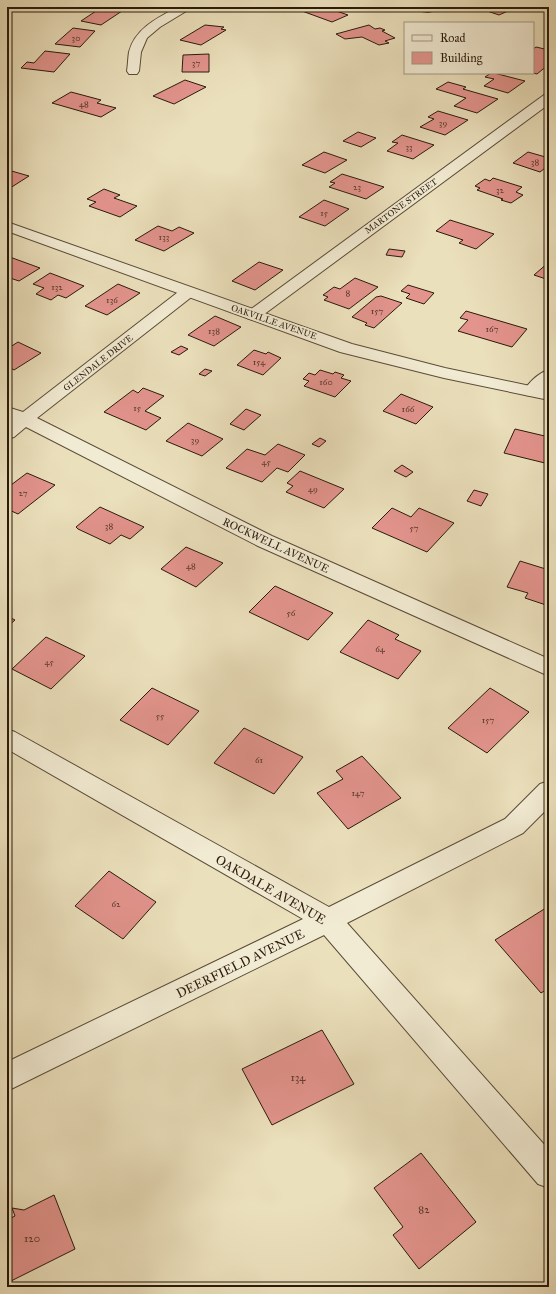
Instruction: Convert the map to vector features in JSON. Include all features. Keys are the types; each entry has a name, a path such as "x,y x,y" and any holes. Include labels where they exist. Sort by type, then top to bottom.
{"street":[{"path":"133,71 135,51 145,33 166,18 186,7"},
{"path":"412,7 432,8"},
{"name":"MARTONE STREET","path":"253,315 549,98"},
{"name":"OAKVILLE AVENUE","path":"7,226 346,348 444,373 541,393"},
{"name":"GLENDALE DRIVE","path":"7,433 26,420 188,292"},
{"path":"541,393 549,374"},
{"name":"ROCKWELL AVENUE","path":"7,412 26,420 265,541 549,668"},
{"name":"OAKDALE AVENUE","path":"7,738 328,920 549,1173"},
{"name":"DEERFIELD AVENUE","path":"7,1077 328,920 514,826 549,791"}],"building":[{"path":"102,7 122,11 101,25 81,21"},
{"path":"313,7 325,7 348,15 332,22 302,11"},
{"path":"485,7 517,7 499,15 481,9"},
{"path":"205,25 224,27 221,29 226,30 201,45 180,40"},
{"path":"369,25 375,29 380,28 385,30 382,31 395,38 385,41 389,43 379,45 362,37 345,39 336,34"},
{"path":"73,28 95,31 80,47 55,44"},
{"path":"536,47 549,50 549,62 546,64 548,65 537,74 534,73 534,48"},
{"path":"45,51 70,54 54,72 21,68 27,62 34,63"},
{"path":"209,54 209,72 182,72 183,55"},
{"path":"490,74 498,74 525,81 508,93 484,86 494,79 485,77"},
{"path":"185,80 206,87 174,104 153,96"},
{"path":"448,82 466,87 463,89 498,99 477,113 454,106 466,98 436,89"},
{"path":"71,92 101,100 97,103 116,108 101,117 52,103"},
{"path":"438,111 468,120 445,135 420,127 434,119 428,117"},
{"path":"358,132 376,138 361,147 343,141"},
{"path":"402,135 434,145 413,159 387,151 398,143 392,142"},
{"path":"324,152 347,160 325,173 302,165"},
{"path":"528,152 549,158 549,165 540,172 513,163"},
{"path":"8,170 29,176 7,190"},
{"path":"342,174 384,187 366,199 329,187 335,183 330,182"},
{"path":"493,178 522,187 516,192 523,195 511,203 477,190 480,188 475,186 485,179 490,181"},
{"path":"104,189 120,195 114,198 137,206 120,217 89,206 96,202 87,199"},
{"path":"324,200 349,209 325,226 299,217"},
{"path":"450,220 494,234 476,249 459,243 463,240 436,231"},
{"path":"158,226 172,231 179,227 194,233 164,251 135,240"},
{"path":"389,249 405,251 402,257 386,255"},
{"path":"7,256 40,268 19,281 7,277"},
{"path":"259,262 283,270 255,290 232,281"},
{"path":"549,262 549,280 534,275"},
{"path":"50,273 84,286 66,298 58,295 51,300 36,294 44,288 33,284"},
{"path":"355,278 378,287 349,309 324,300 328,297 323,295 334,287 340,289"},
{"path":"118,284 140,293 107,315 85,306"},
{"path":"408,285 434,293 424,304 406,298 410,294 401,291"},
{"path":"381,296 402,303 374,328 365,325 367,323 352,317 376,297"},
{"path":"466,311 527,329 512,347 458,331 468,320 460,318"},
{"path":"215,316 241,327 214,346 188,335"},
{"path":"18,342 41,353 14,370 9,367 7,369 7,349"},
{"path":"181,346 188,349 179,355 171,352"},
{"path":"254,350 266,354 268,352 281,358 263,375 237,365"},
{"path":"205,369 212,371 205,376 199,374"},
{"path":"320,370 333,374 335,372 344,375 341,378 351,381 335,397 304,386 309,381 303,379 309,373 315,375"},
{"path":"143,388 164,396 145,411 161,418 146,430 104,412 133,390 138,393"},
{"path":"401,394 433,407 416,424 383,411"},
{"path":"246,409 261,415 244,430 230,424"},
{"path":"188,423 223,439 202,456 166,441"},
{"path":"515,429 549,437 549,464 504,453"},
{"path":"320,438 326,441 319,447 312,444"},
{"path":"278,444 305,455 288,472 277,468 262,482 226,468 247,449 265,455"},
{"path":"402,465 413,472 406,477 394,471"},
{"path":"300,471 344,489 324,508 286,492 293,486 287,483"},
{"path":"27,473 55,485 18,514 7,509 7,488"},
{"path":"474,490 488,494 481,506 467,501"},
{"path":"100,507 144,527 130,539 121,535 110,544 76,527"},
{"path":"392,508 411,517 419,508 454,523 427,552 372,528"},
{"path":"186,547 223,563 196,587 161,569"},
{"path":"520,561 549,570 549,606 525,598 528,593 507,587"},
{"path":"275,586 333,613 308,640 249,612"},
{"path":"7,616 15,620 7,627"},
{"path":"368,620 399,635 395,639 421,651 398,679 340,652"},
{"path":"46,637 85,656 51,689 12,669"},
{"path":"152,688 199,711 168,745 120,720"},
{"path":"490,688 529,712 487,753 448,728"},
{"path":"244,728 303,757 274,794 214,763"},
{"path":"362,756 401,798 348,829 317,793 343,779 336,771"},
{"path":"109,871 156,902 123,939 75,906"},
{"path":"549,906 549,988 541,993 495,940"},
{"path":"322,1030 354,1084 272,1125 242,1069"},
{"path":"421,1153 476,1222 419,1269 393,1235 403,1227 374,1188"},
{"path":"54,1195 75,1249 9,1282 7,1276 7,1220 15,1216 12,1208 24,1210"}]}
